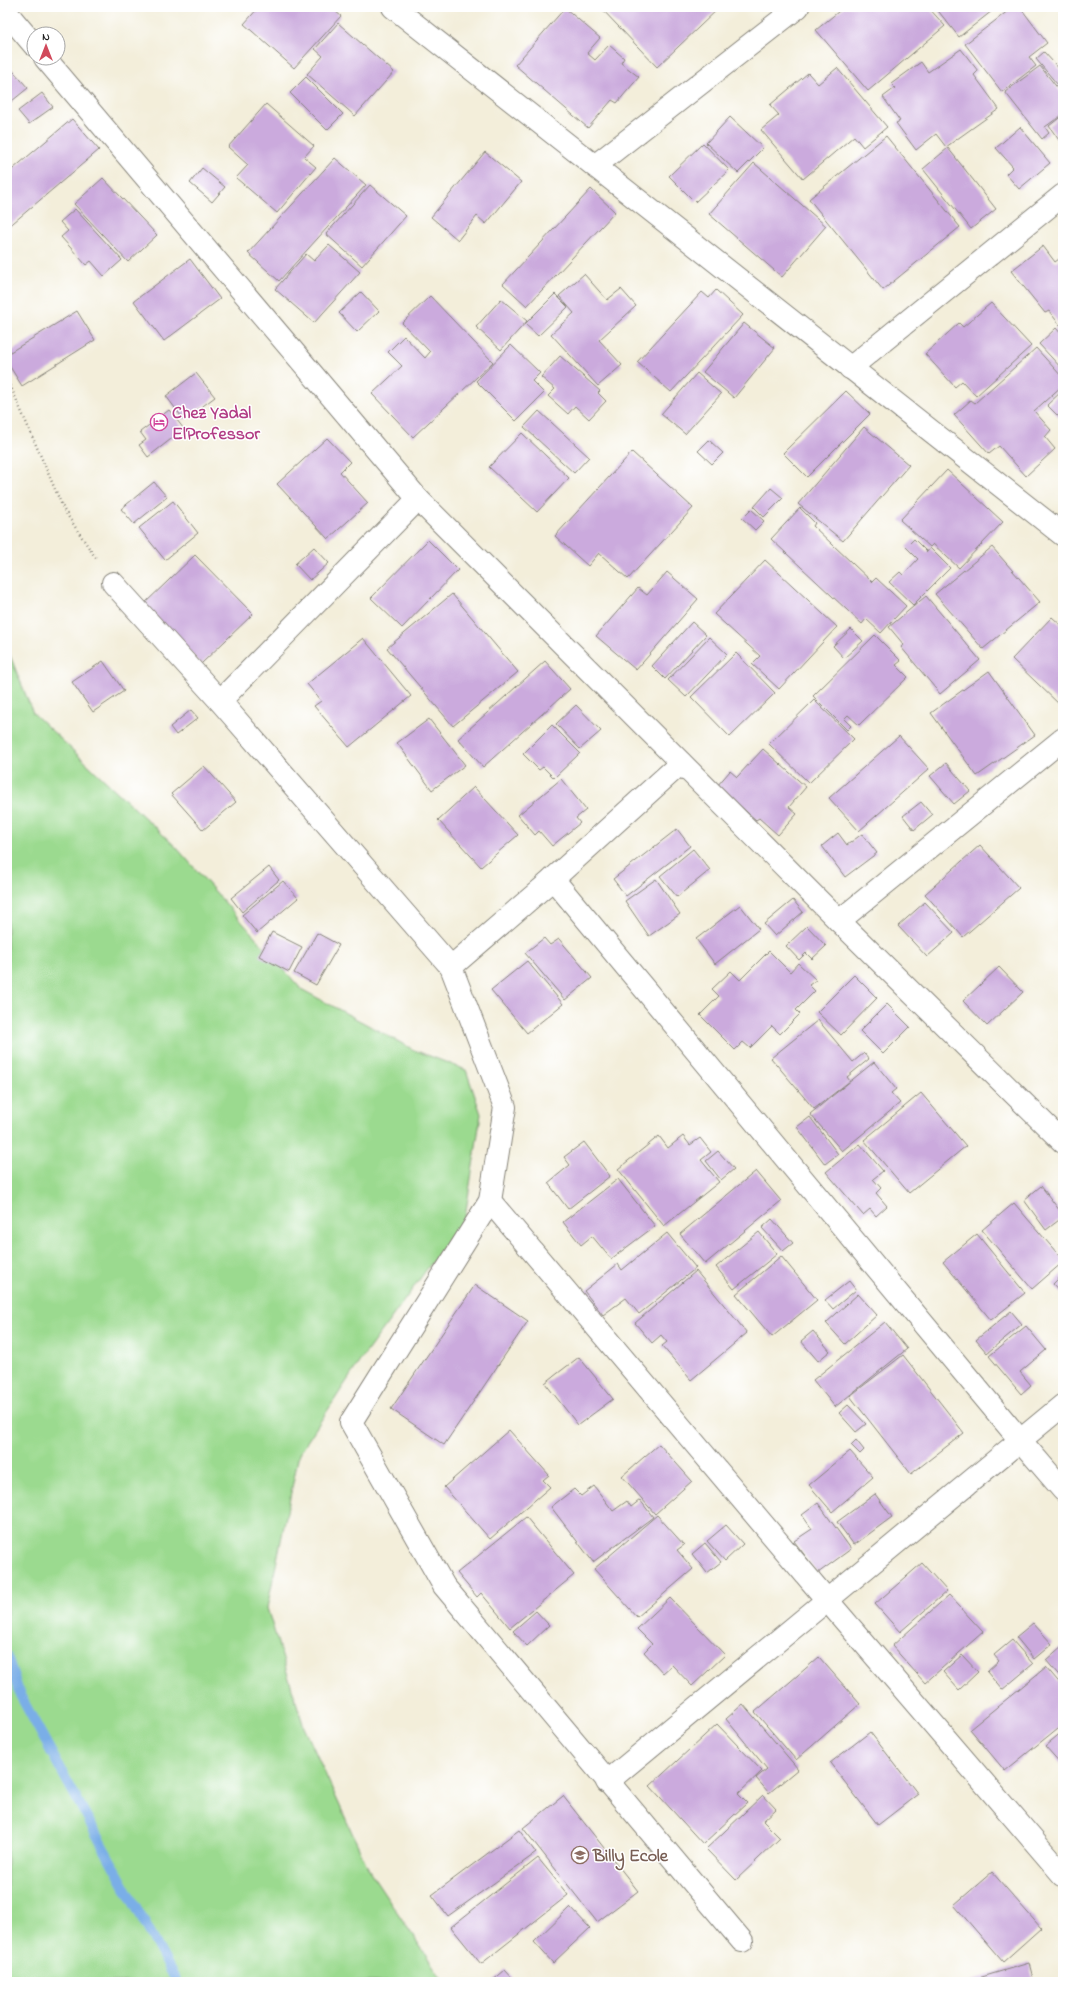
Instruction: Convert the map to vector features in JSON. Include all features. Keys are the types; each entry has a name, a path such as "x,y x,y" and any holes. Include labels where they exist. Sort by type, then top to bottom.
{"street":[{"path":"393,7 596,165 850,368 1063,535"},
{"path":"596,165 798,7"},
{"path":"7,13 26,36"},
{"path":"52,66 418,499 839,921 1063,1142"},
{"path":"850,368 1063,195"},
{"path":"220,701 418,499"},
{"path":"113,583 220,701 450,967 505,1107 490,1202 351,1422 444,1586 742,1941"},
{"path":"839,921 1063,739"},
{"path":"450,967 553,879 681,763"},
{"path":"553,879 1063,1490"},
{"path":"490,1202 827,1600 1063,1875"},
{"path":"607,1782 1063,1405"}],"path":[{"path":"7,378 64,510 113,583"}],"green space":[{"path":"7,648 33,713 176,847 301,989 414,1050 466,1070 481,1114 465,1217 360,1361 299,1454 267,1608 304,1727 369,1870 444,1982 7,1982"}],"building":[{"path":"259,7 330,7 341,16 294,68 244,24"},
{"path":"600,7 720,7 657,67"},
{"path":"844,7 928,7 945,26 868,91 816,30"},
{"path":"935,7 997,7 959,37"},
{"path":"1013,7 1020,7 1047,43 1029,57 1036,66 1002,92 965,44"},
{"path":"565,8 600,38 587,53 595,60 609,45 624,58 621,63 639,77 617,103 612,100 588,128 515,65"},
{"path":"338,23 394,72 355,116 307,74 323,56 315,49"},
{"path":"961,49 978,71 974,75 999,109 946,147 936,134 916,150 896,123 900,121 883,97 895,88 891,84 921,62 928,72"},
{"path":"1044,52 1063,73 1063,91 1036,59"},
{"path":"7,64 28,88 7,105"},
{"path":"1040,66 1063,95 1063,114 1045,127 1049,133 1042,139 1005,92"},
{"path":"837,68 887,127 863,147 854,136 803,179 761,130 779,115 770,105 808,73 818,84"},
{"path":"306,77 343,114 327,130 290,93"},
{"path":"42,93 53,107 29,124 18,111"},
{"path":"266,104 314,146 304,157 316,167 277,213 236,178 248,165 228,147"},
{"path":"1063,115 1063,141 1061,143 1049,126"},
{"path":"730,117 763,148 738,173 706,143"},
{"path":"72,119 99,150 7,228 7,174"},
{"path":"1020,127 1050,163 1019,189 1006,174 1013,167 996,148"},
{"path":"886,136 960,227 883,290 809,199"},
{"path":"703,143 729,170 695,202 669,176"},
{"path":"948,148 996,209 971,229 923,169"},
{"path":"485,152 521,182 486,224 477,216 458,240 431,217"},
{"path":"335,158 366,185 279,281 248,253"},
{"path":"754,163 826,226 782,277 709,214"},
{"path":"202,168 225,187 212,202 190,183"},
{"path":"103,178 157,235 128,262 74,204"},
{"path":"370,185 406,216 362,266 326,234"},
{"path":"591,189 615,212 527,306 503,284"},
{"path":"75,209 122,260 104,276 91,261 86,265 61,237 68,231 60,222"},
{"path":"329,245 360,272 314,323 275,289 306,254 314,261"},
{"path":"1043,246 1055,262 1063,256 1063,329 1049,311 1045,313 1011,271"},
{"path":"190,259 220,299 164,341 134,301"},
{"path":"584,274 607,300 621,289 636,306 599,340 622,365 598,386 551,334 574,313 559,296"},
{"path":"716,290 743,315 671,392 637,362 702,292 709,298"},
{"path":"361,292 379,311 357,332 339,313"},
{"path":"555,294 568,307 538,336 525,324"},
{"path":"430,296 493,362 413,437 372,394 402,366 388,352 404,336 425,358 430,352 402,323"},
{"path":"501,299 527,321 501,350 476,327"},
{"path":"991,303 1031,346 976,396 962,381 955,387 925,354 959,323 963,327"},
{"path":"77,311 95,340 22,386 7,362 7,354"},
{"path":"744,323 775,348 734,398 703,372"},
{"path":"1056,328 1063,336 1063,370 1039,344"},
{"path":"511,345 540,373 532,381 544,393 516,421 476,381"},
{"path":"1036,348 1063,378 1063,385 1034,411 1051,430 1045,437 1055,449 1026,476 999,446 989,454 954,415 971,400 975,403"},
{"path":"560,356 600,391 598,393 606,401 589,419 575,406 568,414 548,396 555,389 541,377"},
{"path":"196,373 215,397 184,420 166,396"},
{"path":"697,373 721,394 685,434 661,414"},
{"path":"1063,390 1063,421 1047,405"},
{"path":"846,391 870,414 807,477 783,453"},
{"path":"169,410 184,429 148,457 139,445 146,440 140,432"},
{"path":"539,411 589,457 574,473 524,427"},
{"path":"864,427 909,465 843,541 798,504"},
{"path":"522,433 569,478 537,512 489,467"},
{"path":"327,438 350,462 340,472 368,503 328,539 277,484"},
{"path":"709,440 723,453 712,464 698,451"},
{"path":"632,452 693,508 628,579 599,553 588,566 555,536"},
{"path":"947,470 1003,522 959,568 933,544 930,547 900,520"},
{"path":"154,482 167,497 134,524 121,509"},
{"path":"771,488 783,498 764,517 754,507"},
{"path":"173,501 198,533 165,560 139,528"},
{"path":"800,508 815,523 813,526 872,582 876,578 906,606 881,633 866,619 862,624 771,539"},
{"path":"751,509 764,521 755,530 742,518"},
{"path":"914,539 927,552 930,548 950,568 913,605 889,582 900,572 903,575 918,559 906,547"},
{"path":"428,540 458,570 402,628 371,598"},
{"path":"314,547 329,563 310,580 295,564"},
{"path":"992,547 1040,602 983,649 935,594"},
{"path":"195,555 253,614 201,664 143,605"},
{"path":"765,560 837,627 779,689 752,664 760,656 714,614"},
{"path":"667,572 698,599 636,670 596,636 638,588 647,595"},
{"path":"452,594 518,672 453,726 387,648"},
{"path":"926,596 980,660 940,694 901,647 904,645 889,627"},
{"path":"1052,617 1063,627 1063,704 1061,706 1012,659"},
{"path":"692,622 706,635 665,679 652,666"},
{"path":"851,629 863,641 844,658 833,646"},
{"path":"875,635 901,661 896,665 908,677 859,725 848,715 844,719 851,726 847,730 813,696"},
{"path":"709,637 727,654 686,697 668,680"},
{"path":"363,638 411,696 349,747 314,706 321,701 307,684"},
{"path":"736,653 775,693 730,737 691,697"},
{"path":"103,661 124,691 93,712 72,682"},
{"path":"545,661 570,689 483,767 458,739"},
{"path":"989,671 1035,735 977,776 931,713"},
{"path":"814,700 854,739 809,783 769,744"},
{"path":"576,705 601,731 580,749 556,724"},
{"path":"191,710 198,718 176,735 170,727"},
{"path":"429,719 465,765 432,790 397,743"},
{"path":"552,725 580,753 554,778 543,767 539,770 523,754"},
{"path":"899,736 929,769 859,831 829,798"},
{"path":"763,749 806,787 789,807 797,814 778,835 759,818 756,820 717,786 730,771 737,777"},
{"path":"946,763 970,791 954,804 930,776"},
{"path":"204,766 236,802 203,830 171,794"},
{"path":"561,779 586,810 576,818 580,823 552,846 539,831 535,835 518,815"},
{"path":"474,787 518,835 481,867 438,820"},
{"path":"921,802 932,815 914,830 903,816"},
{"path":"677,829 690,846 626,896 613,879"},
{"path":"838,833 847,845 862,834 877,853 845,877 822,846"},
{"path":"980,845 1019,888 963,937 925,894"},
{"path":"693,849 710,870 677,897 660,876"},
{"path":"269,867 279,880 242,912 231,898"},
{"path":"656,879 680,914 649,936 625,901"},
{"path":"283,881 298,898 257,933 242,915"},
{"path":"793,900 803,912 775,936 764,924"},
{"path":"925,902 954,933 927,957 898,926"},
{"path":"740,905 759,929 715,964 696,939"},
{"path":"807,926 826,946 812,959 806,953 799,960 786,946"},
{"path":"272,932 302,947 289,972 259,956"},
{"path":"317,933 339,945 316,985 294,973"},
{"path":"544,938 550,945 559,939 592,978 565,1000 525,953"},
{"path":"769,951 790,972 798,963 816,980 809,985 815,991 796,1010 800,1014 780,1034 772,1026 750,1048 743,1042 735,1050 700,1015 719,996 712,989 731,971 740,980"},
{"path":"527,961 563,1004 527,1033 491,990"},
{"path":"999,967 1023,992 987,1026 963,1001"},
{"path":"854,975 877,998 841,1035 817,1012"},
{"path":"887,1004 910,1027 883,1054 860,1031"},
{"path":"818,1020 853,1062 864,1053 869,1059 847,1077 850,1081 814,1109 771,1058"},
{"path":"874,1062 896,1089 891,1093 900,1103 842,1151 810,1114"},
{"path":"921,1093 966,1146 909,1193 864,1140"},
{"path":"810,1117 838,1154 825,1164 797,1127"},
{"path":"659,1136 668,1148 683,1136 690,1145 700,1138 711,1152 701,1160 719,1182 664,1226 618,1169"},
{"path":"584,1142 610,1176 568,1209 548,1183 570,1165 564,1157"},
{"path":"860,1144 883,1171 873,1179 881,1188 876,1193 887,1206 876,1216 870,1209 863,1215 826,1172"},
{"path":"718,1151 734,1169 721,1180 706,1161"},
{"path":"756,1171 781,1201 705,1264 680,1234"},
{"path":"618,1179 655,1226 611,1259 592,1236 581,1245 563,1222"},
{"path":"1041,1186 1063,1215 1063,1217 1046,1230 1024,1200"},
{"path":"1014,1203 1063,1260 1063,1262 1032,1289 982,1230"},
{"path":"772,1219 793,1243 783,1251 762,1228"},
{"path":"759,1232 777,1254 734,1289 716,1267"},
{"path":"667,1233 696,1268 639,1314 626,1298 603,1315 584,1291 618,1264 622,1270"},
{"path":"977,1234 1025,1293 991,1320 943,1262"},
{"path":"781,1256 817,1300 772,1337 736,1294"},
{"path":"696,1271 747,1333 691,1380 662,1346 667,1342 661,1335 652,1343 635,1323"},
{"path":"1063,1274 1063,1295 1053,1284"},
{"path":"849,1281 856,1290 833,1309 825,1300"},
{"path":"475,1285 528,1321 444,1445 391,1409"},
{"path":"858,1294 877,1315 845,1344 826,1323"},
{"path":"1011,1311 1022,1324 987,1353 976,1340"},
{"path":"885,1322 907,1349 835,1407 813,1380"},
{"path":"1026,1326 1046,1350 1020,1372 1031,1385 1021,1394 989,1356"},
{"path":"813,1331 830,1351 818,1361 801,1341"},
{"path":"903,1355 964,1433 911,1474 850,1396"},
{"path":"579,1357 613,1399 578,1425 545,1383"},
{"path":"848,1405 866,1424 856,1432 839,1413"},
{"path":"509,1430 549,1475 543,1480 550,1487 490,1539 444,1487"},
{"path":"856,1440 864,1450 860,1454 851,1445"},
{"path":"659,1444 692,1481 655,1514 622,1476"},
{"path":"850,1451 873,1477 832,1512 809,1485"},
{"path":"594,1486 613,1511 627,1501 631,1507 640,1500 653,1517 593,1562 551,1507 574,1489 581,1496"},
{"path":"875,1494 892,1517 854,1545 837,1522"},
{"path":"818,1503 851,1549 818,1573 794,1541 812,1529 802,1515"},
{"path":"657,1515 684,1545 677,1550 693,1569 637,1617 594,1569"},
{"path":"526,1517 574,1575 510,1628 481,1593 477,1597 457,1573"},
{"path":"726,1525 743,1544 725,1561 707,1541"},
{"path":"705,1543 721,1562 707,1573 692,1554"},
{"path":"922,1563 947,1591 900,1632 875,1604"},
{"path":"949,1595 983,1632 925,1683 892,1646"},
{"path":"670,1598 725,1655 692,1686 672,1665 663,1673 644,1652 652,1644 637,1629"},
{"path":"536,1611 549,1625 527,1646 513,1631"},
{"path":"1033,1623 1052,1644 1034,1659 1016,1637"},
{"path":"1012,1640 1033,1664 1002,1690 987,1672 999,1661 994,1655"},
{"path":"1063,1645 1063,1680 1046,1660"},
{"path":"962,1655 978,1672 959,1690 943,1672"},
{"path":"819,1657 860,1704 796,1760 755,1712"},
{"path":"1046,1667 1063,1687 1063,1724 1005,1771 970,1729"},
{"path":"743,1704 798,1769 769,1793 756,1778 767,1769 726,1719"},
{"path":"717,1724 762,1771 738,1794 747,1803 703,1844 650,1786"},
{"path":"1063,1731 1063,1766 1045,1746"},
{"path":"870,1732 918,1794 878,1825 830,1763"},
{"path":"763,1795 776,1809 763,1821 780,1838 736,1880 706,1849"},
{"path":"563,1796 638,1891 597,1922 523,1828"},
{"path":"519,1830 536,1853 448,1916 432,1895"},
{"path":"538,1858 568,1895 481,1964 451,1927"},
{"path":"992,1872 1041,1928 1003,1962 954,1905"},
{"path":"570,1907 590,1928 553,1963 534,1942"},
{"path":"1029,1963 1034,1982 965,1982"},
{"path":"505,1970 516,1982 491,1982"}],"waterway":[{"path":"7,1656 20,1695 177,1982"}],"place":[{"name":"Chez Yadal ElProfessor","path":"159,422"},
{"name":"Billy Ecole","path":"580,1855"}]}
